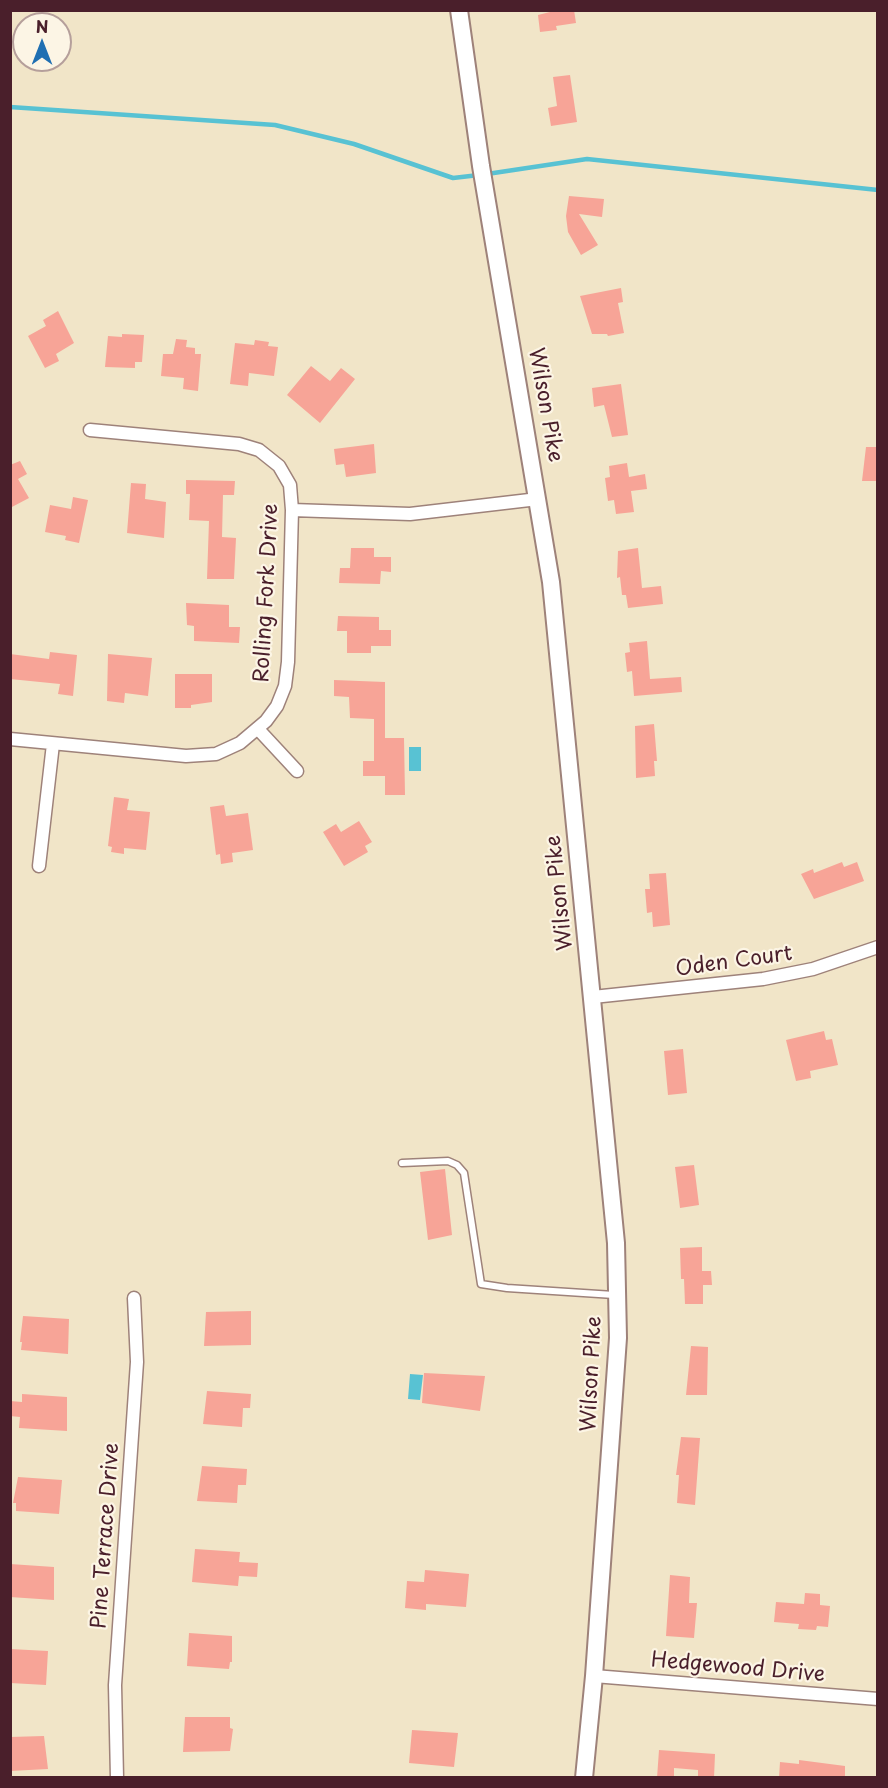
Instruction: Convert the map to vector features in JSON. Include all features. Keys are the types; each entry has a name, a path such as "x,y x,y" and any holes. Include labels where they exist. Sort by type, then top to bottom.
{"main road":[{"name":"Wilson Pike","path":"459,10 481,166 550,582 593,997 618,1295 618,1338 594,1676 584,1778"}],"street":[{"name":"Rolling Fork Drive","path":"10,739 202,756 228,749 258,729 277,706 287,673 292,510 291,490 286,477 270,458 251,447 90,430"},
{"path":"292,510 410,514 538,499"},
{"path":"258,729 297,771"},
{"path":"39,866 53,744"},
{"name":"Oden Court","path":"593,997 763,979 813,969 878,947"},
{"name":"Pine Terrace Drive","path":"117,1778 113,1717 137,1362 134,1298"},
{"name":"Hedgewood Drive","path":"594,1676 878,1699"}],"lane":[{"path":"402,1163 448,1161 457,1165 464,1173 481,1284 507,1288 618,1295"}],"water":[{"path":"409,747 421,747 421,771 409,771"},
{"path":"410,1374 423,1375 420,1400 408,1399"}],"building":[{"path":"558,10 574,10 576,23 556,26 557,30 540,32 538,15"},
{"path":"570,75 577,122 551,126 548,108 557,106 553,77"},
{"path":"569,196 604,199 602,217 579,214 598,245 581,255 568,232 566,216"},
{"path":"621,288 623,302 618,303 624,333 608,336 607,334 592,334 580,296"},
{"path":"58,311 74,343 56,354 59,361 45,368 28,336 46,326 43,320"},
{"path":"122,334 144,335 142,362 135,362 135,368 105,367 108,336 122,337"},
{"path":"176,339 187,340 186,347 195,348 195,354 201,354 198,391 183,389 184,378 161,376 163,354 173,354"},
{"path":"255,340 269,342 268,346 278,347 274,376 249,373 248,386 230,384 235,343 254,345"},
{"path":"311,366 330,381 341,368 355,379 320,423 287,395"},
{"path":"621,384 628,435 612,437 604,405 594,407 592,388"},
{"path":"374,444 376,473 346,477 344,464 336,465 334,449"},
{"path":"866,447 878,447 878,481 862,481"},
{"path":"20,461 27,474 18,479 29,498 10,508 10,465"},
{"path":"627,463 629,477 645,474 647,489 631,491 634,512 616,514 614,500 608,501 605,478 610,477 609,466"},
{"path":"186,480 235,481 234,495 223,495 222,537 236,538 234,579 207,579 209,521 189,520 190,494 186,494"},
{"path":"131,483 146,484 145,499 166,502 164,538 127,533"},
{"path":"73,497 88,500 79,543 65,540 66,536 45,532 50,505 71,509"},
{"path":"351,548 374,548 374,557 391,557 391,572 381,571 380,584 339,583 340,568 350,568"},
{"path":"638,548 642,588 661,586 663,604 628,608 626,595 622,595 620,577 617,578 618,551"},
{"path":"186,603 229,605 229,627 240,627 239,643 194,641 194,626 187,625"},
{"path":"338,616 379,617 379,630 391,630 391,646 371,646 371,653 347,653 347,631 337,631"},
{"path":"647,641 650,679 681,677 682,692 634,696 632,671 627,672 625,653 630,652 629,643"},
{"path":"50,652 77,655 73,696 58,694 60,684 10,679 10,654 49,659"},
{"path":"108,654 152,658 148,696 125,693 124,703 107,701"},
{"path":"175,674 212,674 212,702 191,705 191,708 175,708"},
{"path":"334,680 385,682 385,738 404,738 405,795 385,795 385,776 363,776 363,761 374,761 374,719 350,718 349,697 334,696"},
{"path":"654,724 657,761 654,761 655,776 636,778 635,726"},
{"path":"114,797 129,799 127,810 150,812 146,850 124,848 124,854 111,852 112,847 108,846"},
{"path":"224,805 226,816 248,813 253,850 232,853 233,862 221,864 220,854 216,855 210,807"},
{"path":"359,821 372,842 365,846 368,852 344,866 323,832 336,824 341,832"},
{"path":"842,862 844,867 857,862 864,881 814,899 801,874 813,869 814,873"},
{"path":"666,873 670,925 653,927 652,912 647,913 645,889 650,889 649,874"},
{"path":"824,1031 826,1040 832,1039 838,1065 810,1071 811,1078 796,1081 786,1040"},
{"path":"683,1049 687,1093 668,1095 664,1051"},
{"path":"694,1165 699,1205 680,1208 675,1167"},
{"path":"445,1169 452,1235 428,1240 420,1172"},
{"path":"702,1247 702,1271 711,1271 712,1285 703,1285 703,1304 685,1304 680,1248"},
{"path":"251,1311 251,1345 204,1346 206,1312"},
{"path":"23,1316 69,1319 68,1354 21,1350"},
{"path":"691,1346 708,1347 707,1395 686,1395"},
{"path":"424,1373 485,1376 480,1411 422,1403"},
{"path":"207,1391 251,1394 250,1408 243,1408 242,1427 203,1424"},
{"path":"22,1394 67,1397 67,1431 19,1428 20,1417 10,1416 10,1401 22,1402"},
{"path":"681,1437 700,1438 695,1505 677,1503 679,1475 676,1475"},
{"path":"202,1466 247,1469 246,1485 238,1485 237,1503 197,1501"},
{"path":"18,1477 62,1480 59,1514 16,1511 16,1503 13,1503"},
{"path":"195,1549 240,1552 239,1562 258,1563 257,1577 239,1576 238,1586 192,1582"},
{"path":"10,1564 54,1567 54,1600 10,1597"},
{"path":"425,1570 469,1574 466,1607 426,1604 426,1610 405,1608 407,1581 424,1582"},
{"path":"670,1575 690,1577 689,1603 697,1603 694,1638 666,1636"},
{"path":"805,1593 820,1594 820,1605 830,1606 828,1627 817,1626 816,1630 798,1629 799,1624 774,1622 776,1602 804,1604"},
{"path":"189,1633 232,1636 232,1662 230,1662 229,1669 187,1666"},
{"path":"10,1649 48,1651 46,1685 10,1683"},
{"path":"185,1717 230,1717 230,1728 233,1729 230,1751 183,1752"},
{"path":"412,1730 458,1733 454,1767 409,1763"},
{"path":"44,1736 48,1769 10,1771 10,1737"},
{"path":"659,1750 715,1754 714,1778 698,1777 698,1770 674,1768 674,1778 657,1778"},
{"path":"799,1760 845,1766 845,1778 779,1778 780,1762 799,1764"}],"waterway":[{"path":"10,107 275,125 354,144 453,178 479,175"},
{"path":"487,174 587,159 878,190"}]}
